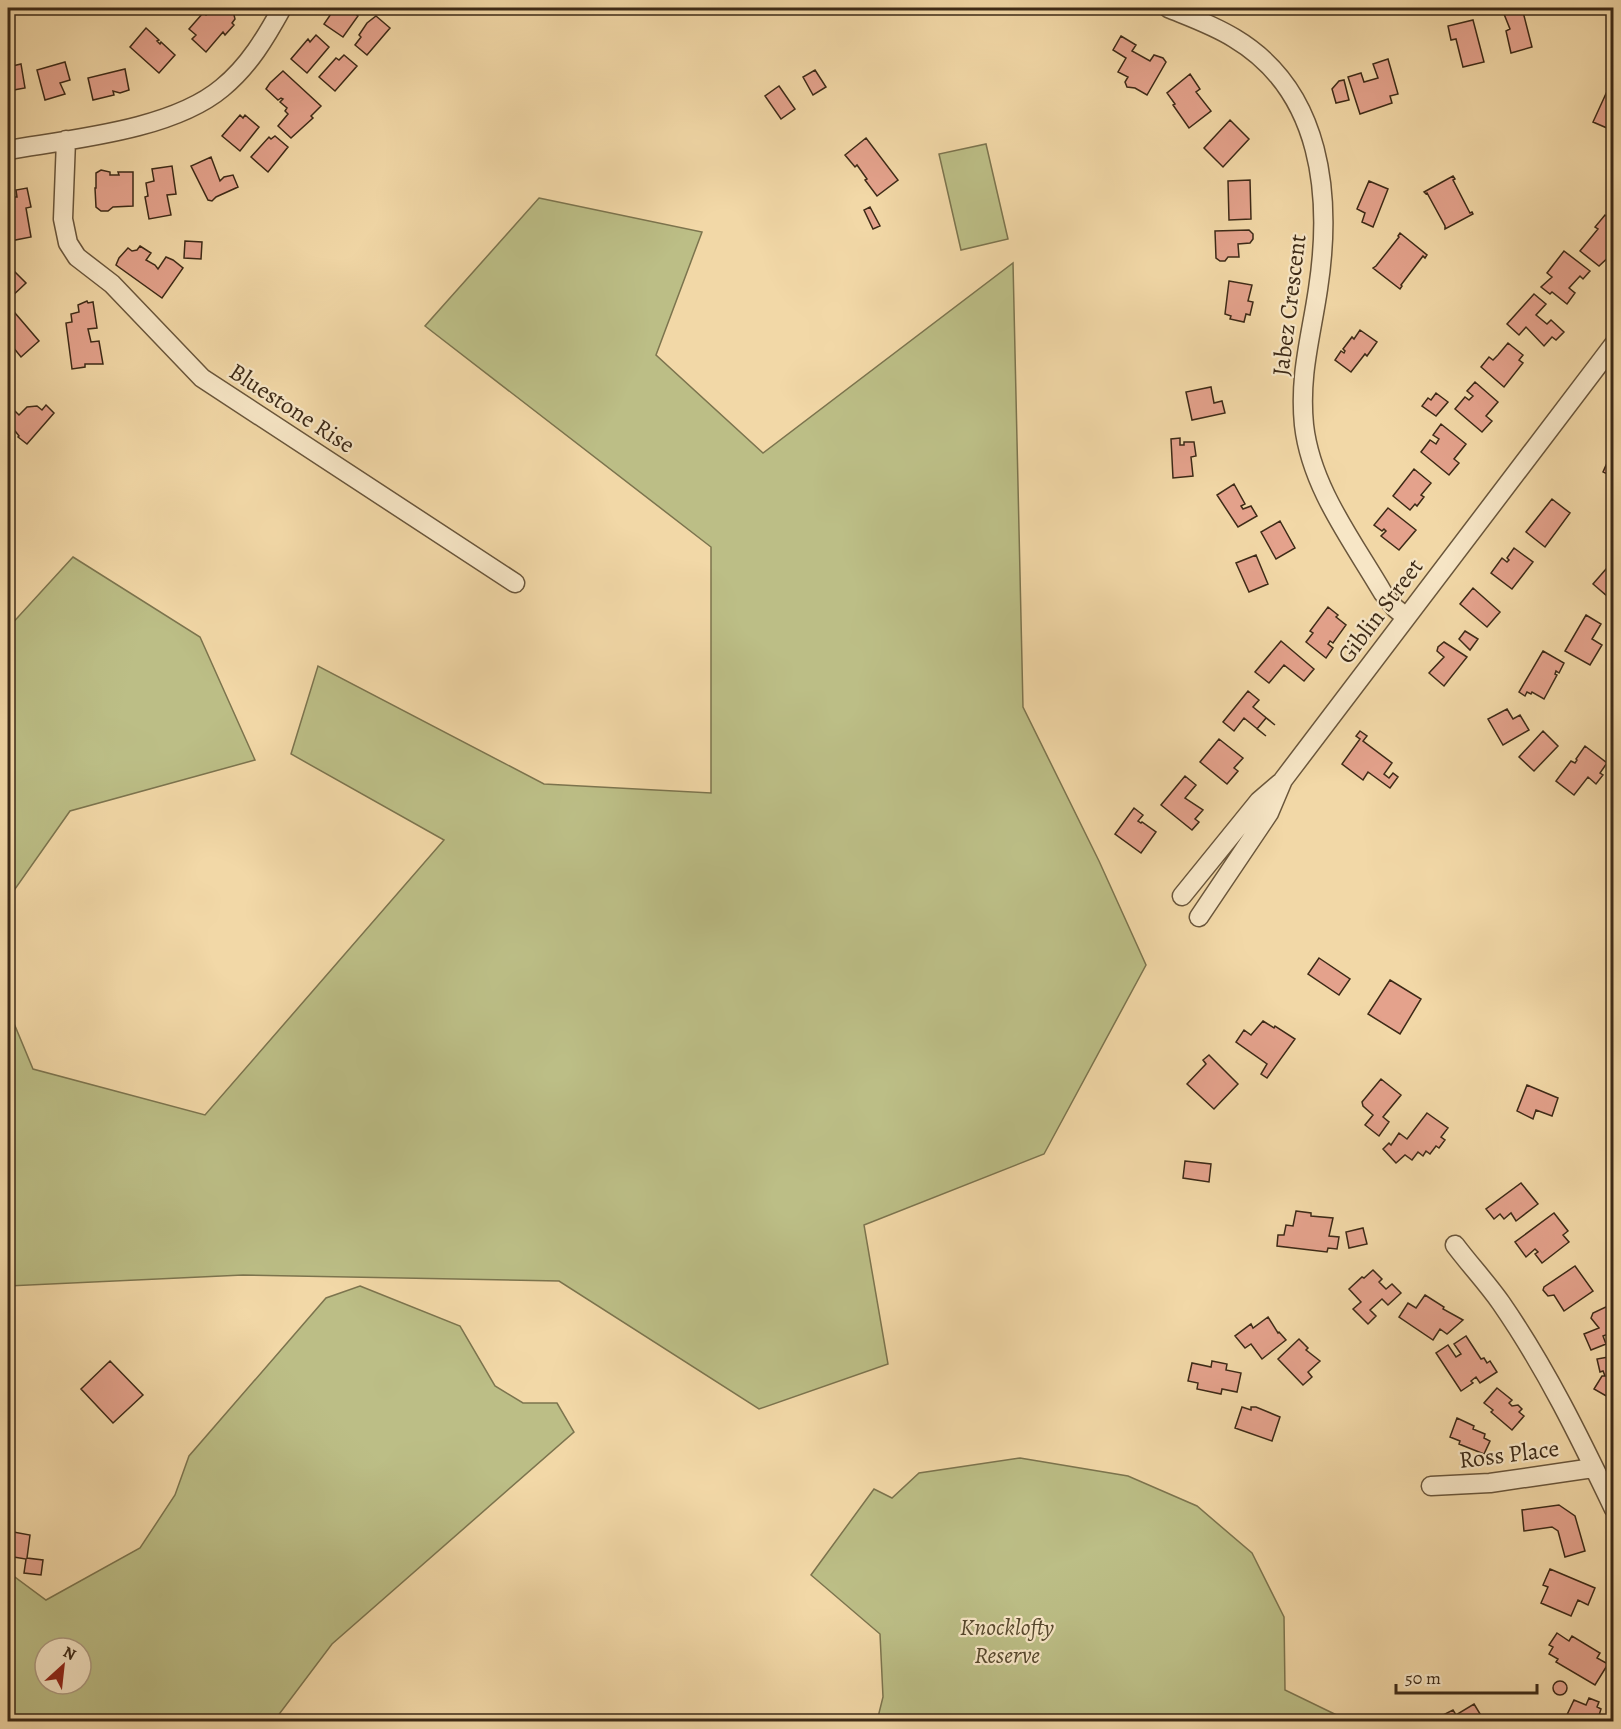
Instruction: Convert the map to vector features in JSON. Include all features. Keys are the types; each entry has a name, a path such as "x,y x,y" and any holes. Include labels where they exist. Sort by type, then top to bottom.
{"street":[{"path":"8,150 131,128 171,117 201,103 222,89 240,71 263,42 282,8"},
{"name":"Jabez Crescent","path":"1168,8 1235,38 1262,58 1298,102 1309,128 1323,191 1323,228 1320,279 1304,362 1302,396 1305,427 1321,486 1383,593 1406,617"},
{"name":"Bluestone Rise","path":"66,140 63,219 68,243 77,257 112,284 202,378 515,583"},
{"name":"Giblin Street","path":"1199,917 1269,813 1283,780 1614,344"},
{"path":"1182,897 1259,801 1283,780"},
{"path":"1455,1245 1500,1302 1533,1352 1565,1408 1614,1509"},
{"name":"Ross Place","path":"1431,1486 1490,1483 1593,1468"}],"green space":[{"path":"986,144 1008,239 961,250 939,154"},
{"path":"539,198 702,232 656,355 763,453 1013,263 1023,707 1099,861 1146,965 1044,1154 864,1225 888,1364 759,1409 559,1281 243,1275 8,1286 8,1009 33,1069 205,1115 444,840 291,754 318,666 544,784 711,793 711,547 425,326"},
{"path":"73,557 200,637 255,760 70,811 8,899 8,628"},
{"path":"360,1286 460,1326 495,1386 523,1403 557,1403 574,1432 332,1644 274,1721 8,1721 8,1572 46,1600 140,1548 175,1495 189,1456 326,1298"},
{"name":"Knocklofty Reserve","path":"1020,1458 1128,1476 1197,1506 1252,1553 1284,1617 1285,1690 1349,1721 877,1721 883,1697 880,1634 811,1575 874,1489 892,1498 919,1473"}],"building":[{"path":"213,8 232,8 236,12 235,19 232,23 234,25 225,35 223,32 206,52 192,39 196,35 189,29 203,13 206,15"},
{"path":"335,8 344,10 347,8 358,16 343,37 324,24"},
{"path":"1508,8 1522,8 1532,47 1511,53 1506,31 1510,29 1504,14 1509,13"},
{"path":"376,16 390,28 367,55 355,45 367,23"},
{"path":"1473,20 1484,62 1463,67 1456,39 1451,40 1448,26"},
{"path":"146,28 159,40 157,41 160,44 161,42 175,55 159,73 130,47"},
{"path":"316,35 329,47 307,73 291,59 308,39 310,42"},
{"path":"1121,36 1136,45 1132,51 1150,61 1154,55 1163,58 1166,62 1147,95 1135,88 1127,87 1125,82 1128,77 1118,72 1126,58 1113,50"},
{"path":"344,55 357,66 335,91 319,77 336,58 339,60"},
{"path":"1388,59 1398,94 1390,96 1392,103 1360,114 1348,77 1361,73 1364,82 1378,78 1373,64"},
{"path":"65,62 70,80 60,83 65,94 45,100 37,70"},
{"path":"21,64 25,88 8,91 8,67"},
{"path":"125,69 129,90 120,93 113,91 114,95 93,100 88,78"},
{"path":"815,70 826,87 813,95 803,77"},
{"path":"283,71 321,106 311,116 313,118 291,138 278,126 288,114 285,111 287,108 280,102 283,99 278,100 266,89"},
{"path":"1190,74 1200,89 1196,92 1211,111 1189,128 1167,93"},
{"path":"1344,80 1349,100 1336,103 1332,89 1339,81"},
{"path":"779,86 795,109 781,119 765,96"},
{"path":"1609,87 1614,90 1614,131 1593,122"},
{"path":"240,115 243,118 245,115 259,127 240,151 222,136"},
{"path":"1230,120 1249,139 1223,167 1204,148"},
{"path":"275,136 288,147 268,172 251,157 269,137 271,139"},
{"path":"866,138 898,180 877,196 857,165 855,167 845,155"},
{"path":"211,157 220,181 224,177 233,175 238,187 212,201 208,200 191,166"},
{"path":"172,166 176,194 167,195 171,215 149,219 145,197 148,196 146,183 154,181 152,169"},
{"path":"101,170 110,172 110,175 119,175 118,172 133,172 133,206 113,207 108,211 101,211 96,207 96,173"},
{"path":"1453,176 1470,213 1473,214 1445,229 1427,193 1424,192"},
{"path":"1250,180 1251,219 1229,220 1228,181"},
{"path":"1369,181 1388,189 1373,227 1362,222 1365,213 1357,209"},
{"path":"27,188 31,207 26,208 31,237 10,241 8,197 17,197 16,190"},
{"path":"870,207 880,226 873,229 864,210"},
{"path":"1605,215 1614,222 1614,252 1599,266 1580,251 1598,229 1595,227"},
{"path":"1249,230 1253,234 1253,239 1250,243 1238,244 1239,257 1228,257 1225,261 1216,258 1215,231"},
{"path":"1400,233 1427,255 1425,258 1423,256 1400,289 1373,268"},
{"path":"185,241 202,242 201,259 184,258"},
{"path":"140,246 151,253 146,260 158,269 166,257 183,268 162,298 116,265 128,248 132,251 137,250"},
{"path":"1564,251 1590,271 1583,279 1580,276 1569,288 1575,293 1567,304 1552,292 1550,294 1541,287 1552,277 1547,273"},
{"path":"9,266 26,283 8,300 8,268"},
{"path":"1229,281 1252,285 1248,301 1253,302 1250,315 1246,314 1244,322 1230,319 1231,316 1225,314"},
{"path":"1534,294 1546,304 1536,315 1547,324 1551,320 1564,332 1556,340 1552,337 1544,346 1526,327 1519,335 1507,324"},
{"path":"87,301 88,303 93,302 97,328 88,329 91,342 99,341 103,364 85,364 85,367 72,369 66,323 72,322 71,314 79,312 78,305"},
{"path":"15,313 39,341 21,357 8,341 8,319"},
{"path":"1360,330 1377,342 1351,372 1335,360 1341,351 1344,353 1343,349"},
{"path":"1508,343 1523,355 1519,360 1523,363 1504,387 1481,367 1489,357 1493,360"},
{"path":"1475,382 1498,402 1486,416 1492,421 1482,432 1455,409 1465,397 1469,400 1473,396 1467,391"},
{"path":"1211,387 1214,403 1222,401 1225,413 1192,420 1186,392"},
{"path":"1436,393 1448,402 1436,416 1422,406"},
{"path":"46,405 54,413 27,444 18,437 8,419 15,411 19,415 27,407 37,406 42,410"},
{"path":"1441,424 1466,444 1454,459 1459,463 1449,475 1421,452 1430,440 1436,444 1439,439 1433,435"},
{"path":"1180,438 1180,445 1184,445 1184,442 1194,442 1196,456 1191,457 1193,476 1173,478 1171,439"},
{"path":"11,439 14,461 8,462 8,440"},
{"path":"1612,452 1614,453 1614,477 1603,472"},
{"path":"1414,469 1431,483 1421,495 1424,497 1417,506 1415,504 1410,510 1393,496"},
{"path":"1234,484 1245,504 1241,506 1243,509 1251,506 1257,516 1238,527 1217,495"},
{"path":"1552,499 1570,513 1545,547 1526,532"},
{"path":"1388,508 1416,530 1399,550 1381,536 1386,531 1384,529 1382,531 1374,525"},
{"path":"1280,521 1295,548 1276,559 1261,532"},
{"path":"1514,548 1533,562 1512,589 1491,573 1502,558 1507,562 1509,560 1507,558"},
{"path":"1256,555 1268,584 1249,592 1236,563"},
{"path":"1606,569 1614,575 1614,602 1593,584"},
{"path":"1473,588 1500,612 1487,627 1460,604"},
{"path":"1328,607 1346,625 1333,643 1330,641 1328,644 1333,648 1326,658 1306,642 1313,633 1310,631"},
{"path":"1586,615 1601,624 1592,639 1602,645 1590,665 1565,651"},
{"path":"1465,631 1478,639 1470,650 1459,639"},
{"path":"1281,641 1314,669 1304,681 1284,665 1269,683 1255,672"},
{"path":"1444,642 1467,657 1444,686 1429,673 1444,657 1437,651"},
{"path":"1543,651 1564,663 1559,673 1556,671 1557,675 1544,699 1532,692 1531,694 1527,692 1525,696 1519,692"},
{"path":"1543,651 1564,663 1559,673 1556,671 1557,675 1544,699 1532,692 1531,694 1527,692 1525,696 1519,692"},
{"path":"1248,691 1259,700 1253,707 1275,725 1266,718 1257,729 1244,718 1234,731 1223,722"},
{"path":"1507,709 1513,719 1520,715 1529,730 1503,745 1488,719"},
{"path":"1360,731 1367,736 1363,741 1392,763 1384,774 1389,778 1393,773 1398,777 1390,788 1368,772 1363,780 1342,764 1360,739 1356,736"},
{"path":"1543,731 1558,746 1534,771 1519,757"},
{"path":"1219,739 1243,758 1234,768 1238,771 1227,784 1200,762"},
{"path":"1585,746 1607,763 1600,773 1603,775 1596,784 1588,777 1574,795 1556,781 1571,761 1575,763"},
{"path":"1185,776 1196,785 1185,798 1203,810 1195,819 1199,822 1192,830 1161,805"},
{"path":"1134,808 1143,815 1138,821 1156,832 1141,853 1115,834"},
{"path":"1319,958 1350,979 1339,995 1308,974"},
{"path":"1390,980 1421,999 1400,1034 1368,1014"},
{"path":"1263,1021 1295,1039 1267,1078 1261,1074 1267,1064 1236,1042 1244,1030 1251,1035"},
{"path":"1209,1055 1238,1084 1214,1109 1187,1084 1206,1064 1203,1060"},
{"path":"1381,1079 1401,1095 1383,1117 1389,1122 1379,1136 1365,1125 1373,1115 1363,1106 1362,1102"},
{"path":"1527,1085 1558,1098 1552,1116 1536,1110 1533,1119 1517,1111"},
{"path":"1427,1113 1448,1128 1441,1137 1445,1140 1430,1154 1426,1151 1423,1156 1418,1152 1412,1160 1405,1155 1396,1163 1383,1149 1389,1143 1391,1145 1399,1133 1407,1139"},
{"path":"1185,1161 1211,1164 1209,1182 1183,1178"},
{"path":"1521,1183 1538,1204 1516,1221 1511,1213 1504,1219 1500,1214 1494,1219 1486,1209"},
{"path":"1296,1211 1311,1213 1311,1216 1333,1218 1329,1236 1339,1237 1337,1249 1328,1248 1327,1252 1277,1246 1278,1235 1284,1235 1286,1225 1293,1226"},
{"path":"1554,1213 1568,1231 1563,1235 1569,1242 1542,1263 1535,1254 1538,1252 1535,1249 1526,1257 1515,1242"},
{"path":"1363,1228 1367,1244 1349,1248 1346,1232"},
{"path":"1575,1266 1593,1291 1564,1311 1554,1295 1548,1296 1543,1290"},
{"path":"1373,1270 1382,1279 1379,1282 1386,1289 1392,1284 1401,1293 1388,1305 1382,1299 1370,1310 1376,1316 1368,1324 1353,1309 1361,1302 1349,1289"},
{"path":"1425,1295 1444,1307 1443,1309 1463,1320 1447,1334 1440,1329 1433,1340 1399,1317 1408,1303 1416,1308"},
{"path":"1614,1305 1614,1332 1603,1336 1606,1344 1591,1350 1584,1334 1599,1328 1591,1318 1593,1313"},
{"path":"1268,1317 1278,1333 1286,1340 1262,1359 1251,1344 1245,1348 1235,1336 1251,1324 1253,1328"},
{"path":"1466,1336 1481,1359 1484,1358 1487,1363 1490,1361 1497,1372 1480,1383 1476,1377 1471,1381 1473,1383 1461,1391 1436,1353 1448,1345 1456,1357 1461,1354 1454,1344"},
{"path":"1299,1339 1308,1348 1306,1350 1320,1361 1308,1372 1312,1377 1303,1385 1278,1359"},
{"path":"1614,1356 1614,1388 1608,1397 1594,1389 1602,1376 1605,1376 1603,1371 1600,1372 1597,1359"},
{"path":"110,1361 143,1395 113,1423 81,1389"},
{"path":"1212,1361 1227,1364 1226,1370 1241,1373 1237,1392 1222,1389 1221,1394 1197,1389 1198,1383 1188,1381 1192,1363 1211,1367"},
{"path":"1497,1388 1512,1400 1509,1403 1512,1406 1518,1405 1522,1409 1519,1412 1524,1416 1512,1430 1484,1403"},
{"path":"1242,1407 1251,1410 1251,1407 1256,1407 1280,1417 1272,1441 1235,1428"},
{"path":"1457,1418 1485,1434 1484,1438 1490,1441 1484,1454 1459,1444 1460,1441 1450,1437"},
{"path":"1559,1505 1575,1516 1585,1551 1565,1557 1558,1531 1552,1527 1524,1531 1522,1510"},
{"path":"8,1531 30,1535 27,1558 43,1560 41,1575 24,1573 26,1559 8,1556"},
{"path":"1550,1569 1595,1588 1588,1605 1578,1600 1571,1616 1541,1603 1548,1587 1543,1585"},
{"path":"1557,1633 1569,1641 1572,1636 1600,1653 1597,1658 1608,1664 1595,1685 1556,1662 1558,1659 1549,1654 1553,1647 1549,1645"},
{"path":"1557,1681 1563,1681 1567,1688 1563,1695 1557,1695 1553,1691 1553,1685"},
{"path":"1589,1698 1599,1702 1597,1707 1601,1709 1597,1722 1570,1722 1565,1719 1574,1700 1586,1705"},
{"path":"1474,1704 1485,1722 1447,1722 1443,1715 1453,1710 1456,1715"}]}
